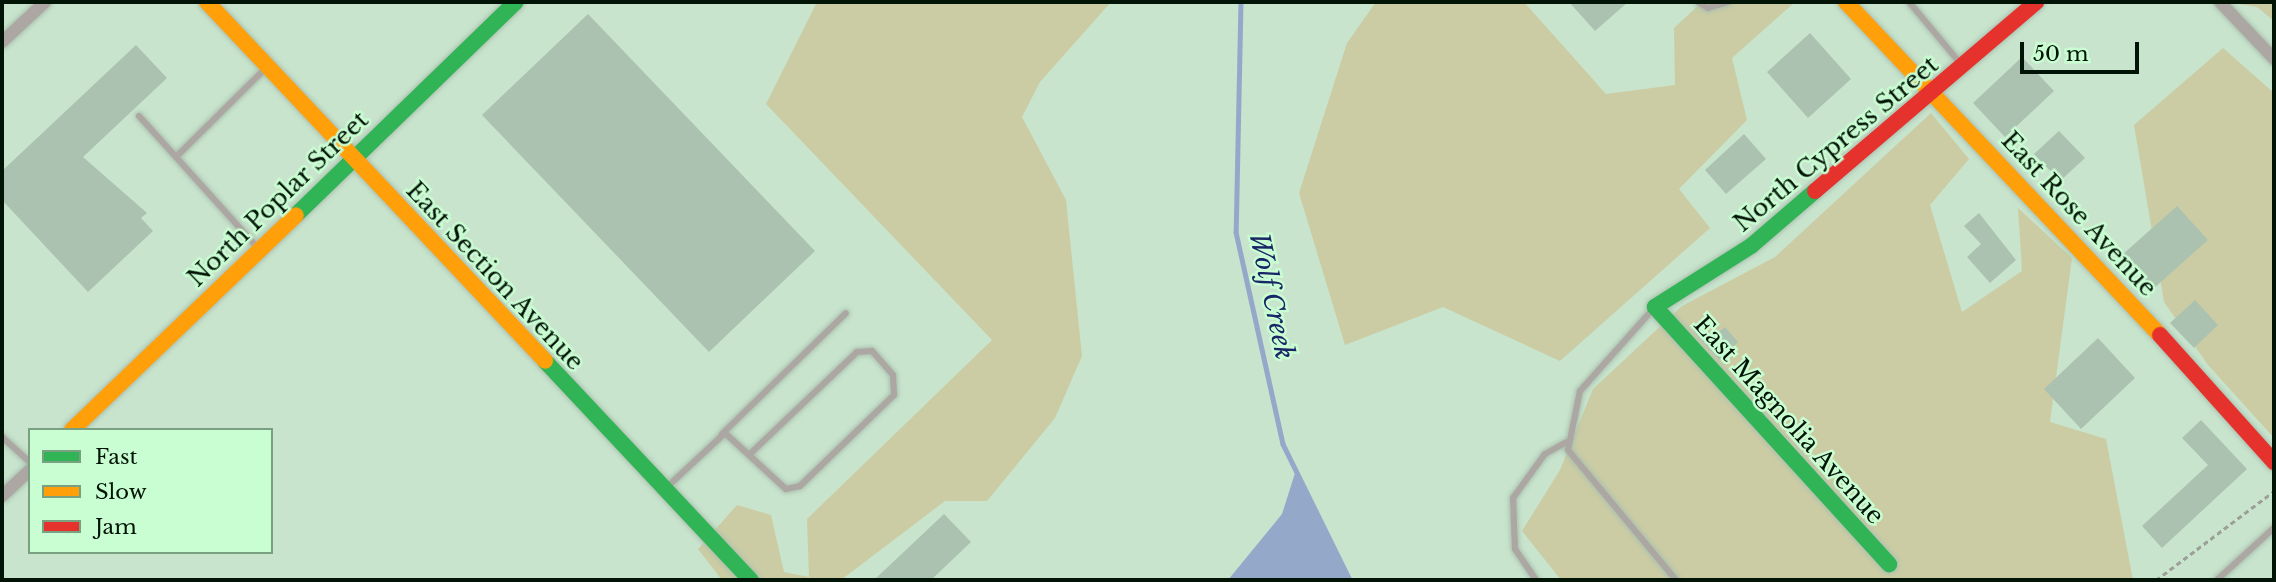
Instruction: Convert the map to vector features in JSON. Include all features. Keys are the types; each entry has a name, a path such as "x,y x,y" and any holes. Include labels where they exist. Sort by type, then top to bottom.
{"street":[{"path":"2,42 45,2"},
{"name":"East Section Avenue","path":"207,2 751,580"},
{"name":"North Poplar Street","path":"74,428 516,2"},
{"name":"East Rose Avenue","path":"1846,2 2274,462"},
{"name":"North Cypress Street","path":"1655,307 1751,246 1934,94 2036,2"},
{"path":"2220,2 2274,60"},
{"name":"East Magnolia Avenue","path":"1655,307 1889,564"},
{"path":"2,496 28,472"}],"lane":[{"path":"1698,2 1708,8 1728,2"},
{"path":"1909,2 1964,67"},
{"path":"176,157 268,66"},
{"path":"139,116 259,249"},
{"path":"1655,307 1580,391 1567,442 1575,464 1676,580"},
{"path":"665,489 846,313"},
{"path":"721,435 729,434 786,489 800,486 894,395 893,375 872,351 856,352 750,454"},
{"path":"2,438 28,460"},
{"path":"1536,580 1515,549 1513,498 1545,454 1567,442"},
{"path":"2217,580 2274,528"}],"path":[{"path":"2155,580 2274,491"}],"green space":[{"path":"817,2 1111,2 1040,82 1022,117 1066,200 1082,356 1055,418 987,501 945,501 841,580 722,580 698,549 737,505 771,515 784,572 809,577 807,519 992,340 766,104"},
{"path":"1376,2 1524,2 1606,94 1675,85 1674,28 1702,2 1795,2 1732,58 1747,120 1679,189 1710,228 1560,361 1443,307 1345,345 1299,193 1347,43"},
{"path":"2228,2 2274,2 2274,21 2257,7"},
{"path":"2223,48 2274,93 2274,438 2208,365 2164,302 2134,125"},
{"path":"1931,113 1969,159 1930,205 1962,312 2022,271 2018,208 2072,258 2050,422 2106,439 2133,580 1561,580 1522,531 1560,470 1593,389 1682,306 1775,257"}],"water":[{"path":"1296,470 1350,580 1228,580 1282,514"}],"building":[{"path":"1569,2 1628,2 1595,31"},
{"path":"588,14 815,251 709,352 482,115"},
{"path":"1810,33 1851,79 1808,118 1767,72"},
{"path":"136,45 167,78 83,157 147,213 141,218 153,231 88,292 2,200 2,171"},
{"path":"2022,57 2054,91 2005,137 1973,103"},
{"path":"2059,131 2085,158 2060,181 2034,154"},
{"path":"1744,134 1766,159 1726,194 1705,170"},
{"path":"2177,206 2208,240 2153,289 2122,255"},
{"path":"1979,213 2016,260 1990,283 1967,257 1981,244 1964,226"},
{"path":"2195,300 2218,325 2194,348 2170,323"},
{"path":"1701,323 1713,336 1725,327 1738,342 1719,360 1693,331"},
{"path":"2098,338 2135,378 2081,429 2044,389"},
{"path":"2201,420 2247,469 2162,548 2142,526 2208,465 2182,438"},
{"path":"944,514 971,542 931,580 874,580"}],"waterway":[{"name":"Wolf Creek","path":"1241,2 1236,232 1283,444 1350,580"}],"traffic: fast":[{"path":"296,215 516,2"},
{"path":"1815,191 1751,246 1655,307 1889,564"},
{"path":"545,361 751,580"}],"traffic: slow":[{"path":"207,2 545,361"},
{"path":"1846,2 2160,335"},
{"path":"74,428 296,215"}],"traffic: jam":[{"path":"1815,191 2036,2"},
{"path":"2160,335 2274,462"}]}
